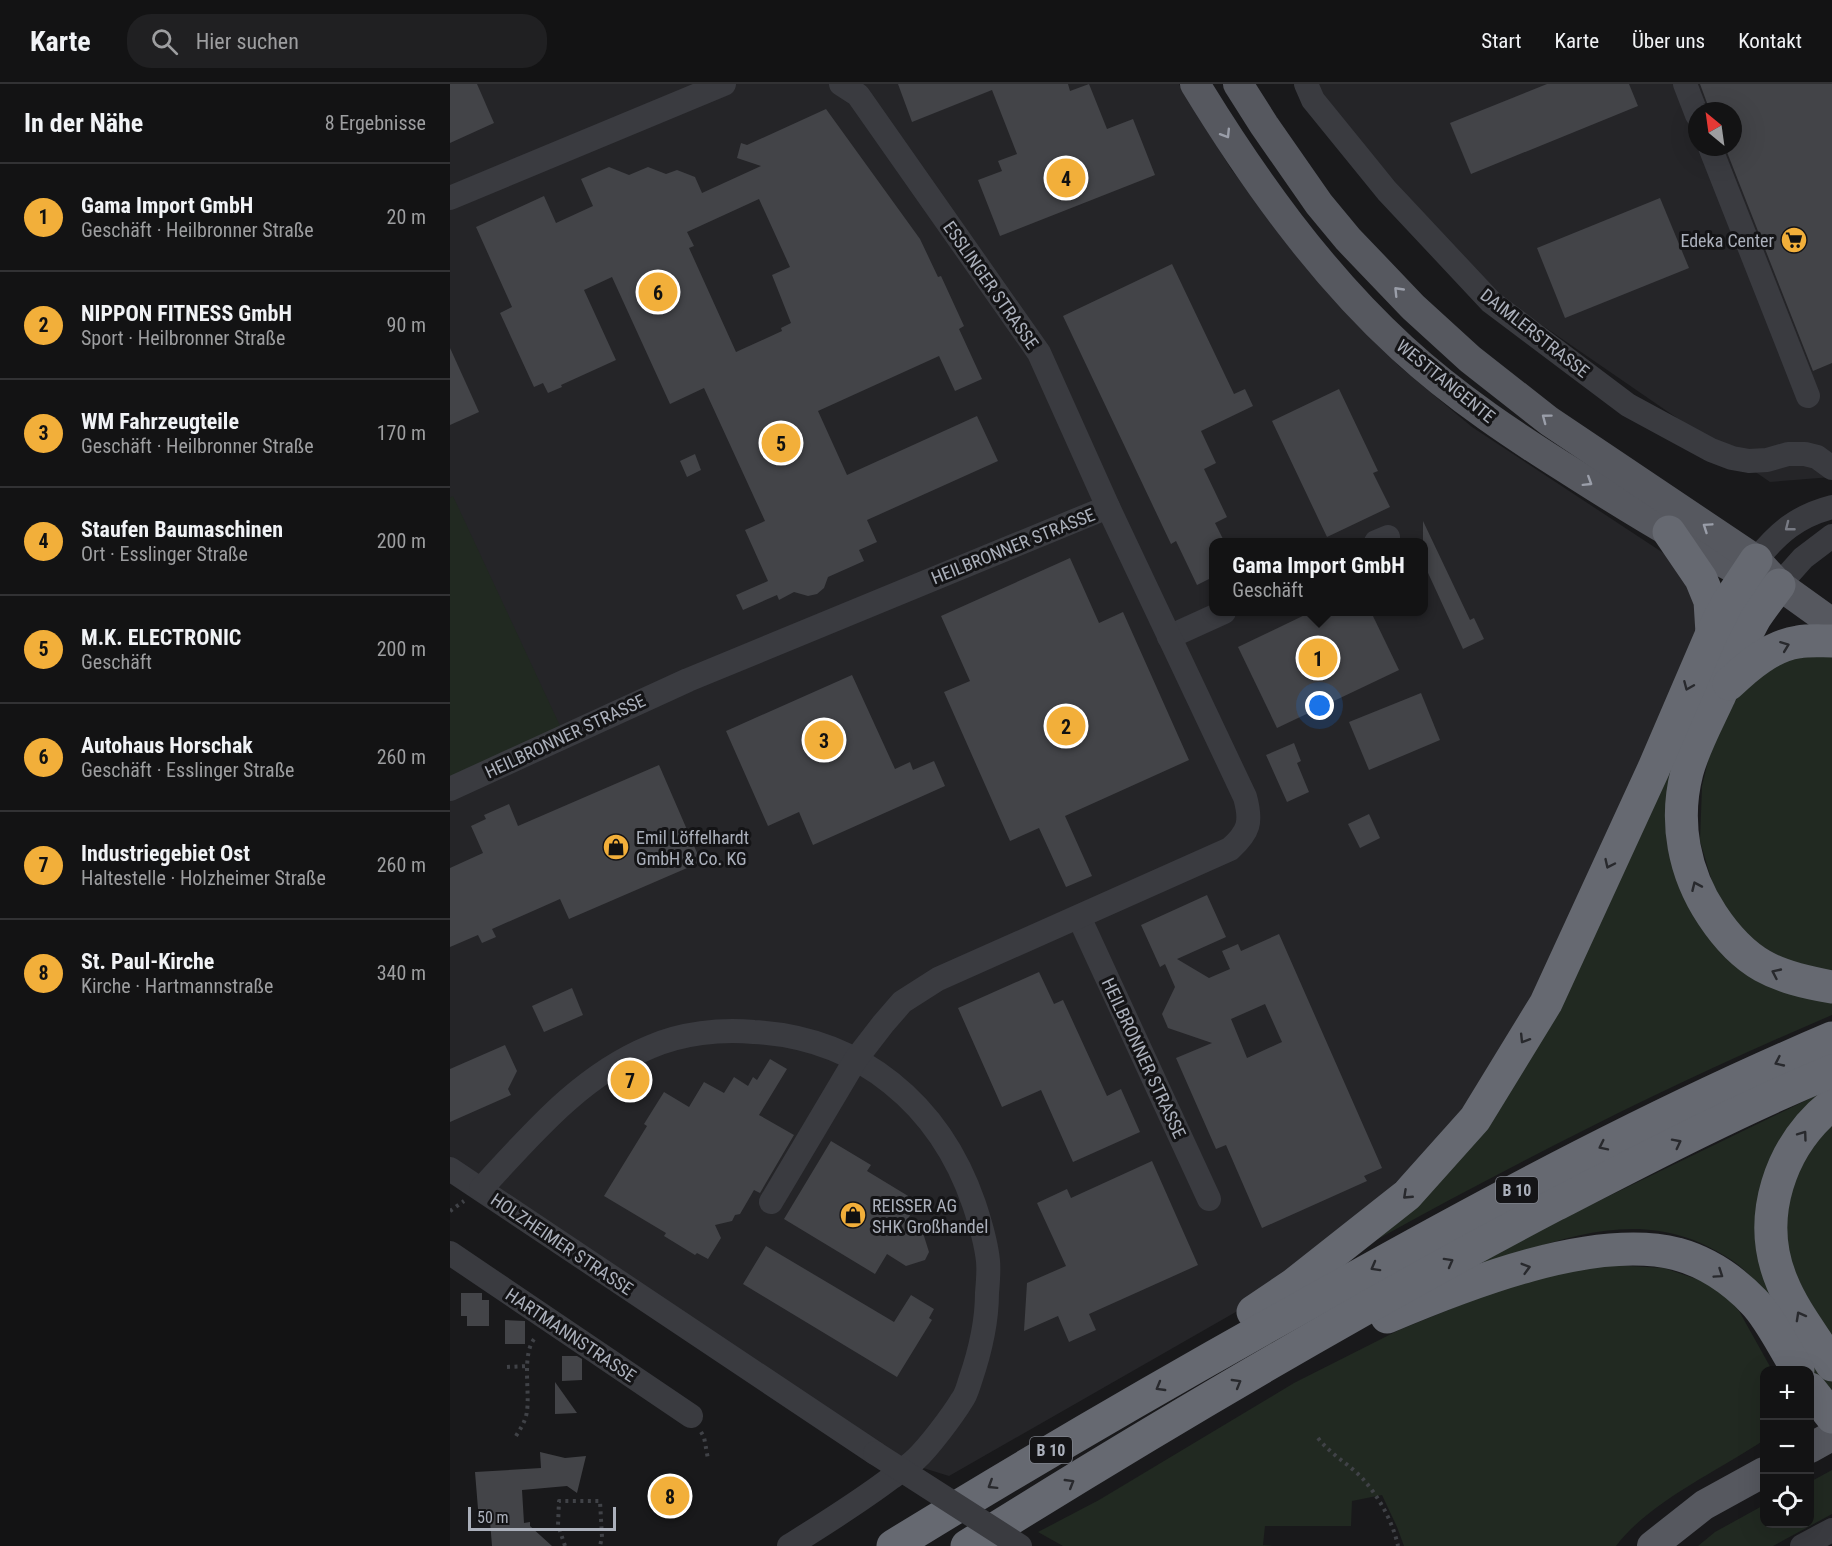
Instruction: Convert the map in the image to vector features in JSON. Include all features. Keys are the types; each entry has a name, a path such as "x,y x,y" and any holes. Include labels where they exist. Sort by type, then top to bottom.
{"highway":[{"path":"1669,532 1701,579 1710,602 1712,633"},
{"path":"1712,633 1728,602 1751,568"},
{"path":"1779,585 1755,618 1687,771 1682,796 1681,820 1686,861 1695,887 1726,936 1747,956 1759,965 1782,976 1832,987"},
{"name":"B 10","path":"1211,1358 1247,1317 1293,1285 1407,1196 1475,1119 1546,1003 1654,768 1712,633"},
{"path":"1721,692 1760,658 1784,645 1797,642 1832,641"},
{"name":"B 10","path":"893,1546 1013,1472 1464,1217 1717,1090 1832,1038"},
{"name":"B 10","path":"967,1546 1324,1332 1483,1243 1738,1113 1832,1071"},
{"path":"1828,1353 1812,1337 1782,1282 1772,1250 1769,1226 1772,1198 1783,1167 1820,1113 1832,1104"},
{"path":"1324,1332 1387,1317 1470,1284 1544,1263 1596,1252 1623,1249 1647,1250 1677,1254 1717,1271 1755,1303 1793,1366"},
{"path":"1814,1395 1832,1417"}],"main road":[{"name":"WESTTANGENTE","path":"1195,84 1230,140 1279,209 1345,290 1402,348 1443,383 1525,443 1669,532 1751,568"},
{"name":"WESTTANGENTE","path":"1238,84 1319,204 1348,239 1421,315 1470,359 1549,421 1751,568 1832,623"},
{"path":"1814,1445 1832,1436"},
{"path":"1652,1546 1704,1505 1760,1474"}],"street":[{"path":"450,198 724,84"},
{"name":"ESSLINGER STRASSE","path":"841,84 858,96 1039,353 1108,507"},
{"name":"DAIMLERSTRASSE","path":"1306,84 1312,99 1387,191 1491,302 1628,405 1711,450 1732,458 1749,461 1767,460 1788,454 1805,454 1817,457 1832,468"},
{"path":"1685,84 1692,102"},
{"path":"1714,156 1808,396"},
{"name":"HEILBRONNER STRASSE","path":"450,789 688,680 1108,507 1245,797 1249,823 1242,838 1230,849 930,984 902,1002 856,1059 771,1202"},
{"path":"1751,568 1791,524 1812,512 1832,507"},
{"path":"1779,585 1803,558 1832,536"},
{"path":"1169,637 1215,616"},
{"name":"HEILBRONNER STRASSE","path":"1078,917 1209,1199"},
{"name":"HOLZHEIMER STRASSE","path":"789,1546 858,1503 917,1458 964,1399 978,1358 987,1311 988,1262 983,1236 967,1183 954,1156 933,1125 908,1097 884,1077 856,1059 813,1041 748,1031 707,1032 650,1047 604,1072 549,1115 481,1189 875,1453 1020,1546"},
{"path":"450,1168 481,1189"},
{"name":"HARTMANNSTRASSE","path":"450,1253 691,1416"},
{"path":"1802,1546 1832,1530"}],"path":[{"path":"516,1436 524,1423 527,1410 528,1351 531,1341 537,1335 535,1311"},
{"path":"507,1367 528,1366"},
{"path":"691,1416 704,1437 708,1459"},
{"path":"1318,1438 1326,1448 1362,1478 1392,1527 1398,1546"},
{"path":"566,1546 558,1525 560,1501 600,1501 602,1537 600,1546"}],"shaded area":[{"path":"450,84 1179,84 1231,169 1309,270 1399,366 1472,427 1674,560 1703,617 1545,989 1473,1109 1295,1278 949,1476 875,1453 450,1182"},
{"path":"1313,84 1832,84 1832,477 1770,482 1478,281"},
{"path":"453,496 562,730 450,779 450,498"},
{"path":"1785,653 1832,657 1832,975 1799,969 1738,931 1713,885 1700,841 1702,786 1714,736 1741,686"},
{"path":"1689,725 1701,919 1832,996 1832,1015 1716,1066 1602,1121 1378,1239 1376,1233 1419,1196"},
{"path":"1817,1095 1820,1099 1767,1184 1826,1371 1832,1381 1832,1396 1815,1375 1814,1366 1811,1366 1795,1334 1752,1278 1733,1261 1701,1243 1670,1233 1640,1229 1609,1230 1578,1235 1483,1264 1481,1258"},
{"path":"1832,1115 1832,1338 1780,1252 1785,1195"},
{"path":"1612,1265 1664,1268 1708,1283 1726,1296 1739,1311 1770,1366 1760,1366 1760,1443 1665,1501 1630,1530 1616,1546 1404,1546 1382,1495 1352,1501 1351,1526 1265,1526 1263,1545 1274,1546 1063,1546 1038,1532 1099,1500 1294,1383 1399,1330 1490,1293 1571,1270"},
{"path":"1832,1470 1832,1514 1814,1524 1814,1480"},
{"path":"1760,1507 1760,1528 1806,1528 1773,1546 1698,1546 1715,1532"}],"building":[{"path":"450,84 477,84 494,123 450,143"},
{"path":"898,84 1068,84 1070,91 1089,84 1107,129 1133,119 1155,175 1000,236 978,180 1002,171 998,161 1017,154 992,90 912,122"},
{"path":"1547,84 1629,84 1638,106 1471,174 1450,123"},
{"name":"Edeka Center","path":"1700,84 1832,84 1832,363 1813,371 1729,156 1742,156 1742,102 1707,102"},
{"path":"826,109 920,239 938,277 941,276 964,326 959,329 982,379 955,391 939,356 818,411 847,475 977,416 998,461 867,520 877,542 859,550 864,561 828,577 824,588 817,594 808,596 794,592 779,600 777,595 743,610 736,595 768,581 745,530 765,521 704,388 670,404 612,277 584,290 616,360 548,393 543,383 534,387 500,313 512,307 476,227 544,196 556,223 593,206 581,179 609,167 629,175 648,167 666,174 677,170 695,177 702,193 761,166 737,158 741,143 747,145","holes":["759,199 790,267 772,275 791,323 781,328 782,331 736,352 689,248 694,246 687,232"]},
{"path":"1660,198 1689,268 1565,318 1537,248"},
{"path":"1172,264 1234,394 1245,389 1253,406 1201,431 1216,463 1204,469 1227,517 1215,523 1222,538 1209,538 1209,579 1197,585 1176,541 1171,544 1063,316"},
{"path":"450,348 479,412 450,425"},
{"path":"1339,389 1378,471 1373,473 1390,507 1327,537 1272,421"},
{"path":"695,454 701,470 687,477 680,461"},
{"path":"1423,521 1470,620 1474,618 1484,639 1463,649 1428,573 1428,538 1423,538"},
{"path":"1070,558 1099,623 1123,612 1189,760 1065,816 1092,876 1066,887 1039,828 1010,841 944,692 970,681 941,616"},
{"path":"1303,616 1373,616 1399,670 1277,728 1238,647"},
{"path":"852,675 895,769 910,762 913,770 934,761 945,786 813,845 799,812 768,826 726,731"},
{"path":"1421,693 1440,740 1369,770 1349,722"},
{"path":"1294,743 1301,761 1297,763 1309,792 1287,802 1266,755"},
{"name":"Emil Löffelhardt GmbH & Co. KG","path":"659,765 701,862 569,919 560,899 492,929 496,937 482,943 478,935 450,947 450,868 483,853 471,826 486,819 484,815 509,804 518,826"},
{"path":"1369,814 1380,838 1360,848 1348,824"},
{"path":"1207,895 1226,937 1177,959 1209,978 1230,969 1222,951 1238,944 1241,951 1279,934 1382,1168 1364,1176 1367,1181 1262,1228 1226,1145 1216,1149 1176,1058 1212,1043 1168,1028 1162,1014 1175,987 1165,964 1160,967 1141,925","holes":["1265,1004 1282,1042 1247,1058 1231,1019"]},
{"path":"1039,972 1054,1004 1063,1000 1107,1096 1121,1089 1140,1132 1073,1162 1041,1090 1002,1107 958,1008"},
{"path":"572,988 583,1015 544,1032 532,1006"},
{"path":"505,1045 517,1071 508,1089 511,1095 450,1122 450,1069"},
{"path":"770,1059 787,1069 759,1115 794,1135 760,1193 754,1190 740,1214 735,1215 732,1221 715,1225 721,1238 708,1259 697,1253 695,1255 664,1236 666,1233 604,1196 647,1126 644,1124 664,1092 689,1107 704,1082 724,1093 734,1077 748,1086 753,1077 757,1080"},
{"path":"831,1141 871,1165 867,1171 918,1202 906,1222 923,1233 929,1252 925,1260 906,1266 887,1254 875,1274 784,1219"},
{"path":"1152,1161 1198,1265 1089,1314 1096,1330 1069,1342 1058,1316 1024,1331 1027,1283 1066,1266 1037,1203 1067,1189 1071,1198"},
{"path":"766,1246 894,1322 911,1295 934,1309 929,1318 932,1320 897,1377 743,1284"},
{"path":"461,1293 482,1293 482,1300 489,1300 489,1326 467,1326 467,1316 461,1316"},
{"path":"505,1320 525,1321 525,1344 505,1344"},
{"path":"562,1356 577,1356 582,1359 582,1380 562,1381"},
{"path":"555,1382 577,1413 555,1414"},
{"path":"540,1452 565,1458 586,1456 577,1493 567,1486 522,1490 524,1523 530,1522 530,1526 552,1546 492,1546 490,1521 479,1521 475,1472 541,1468"}],"place":[{"name":"Staufen Baumaschinen","path":"1066,178"},
{"name":"Edeka Center","path":"1794,240"},
{"name":"Autohaus Horschak","path":"658,292"},
{"name":"M.K. ELECTRONIC","path":"781,443"},
{"name":"Gama Import GmbH","path":"1318,658"},
{"name":"NIPPON FITNESS GmbH","path":"1066,726"},
{"name":"WM Fahrzeugteile","path":"824,740"},
{"name":"Emil Löffelhardt GmbH & Co. KG","path":"616,847"},
{"name":"Industriegebiet Ost","path":"630,1080"},
{"name":"REISSER AG SHK Großhandel","path":"853,1215"},
{"name":"St. Paul-Kirche","path":"670,1496"}]}
